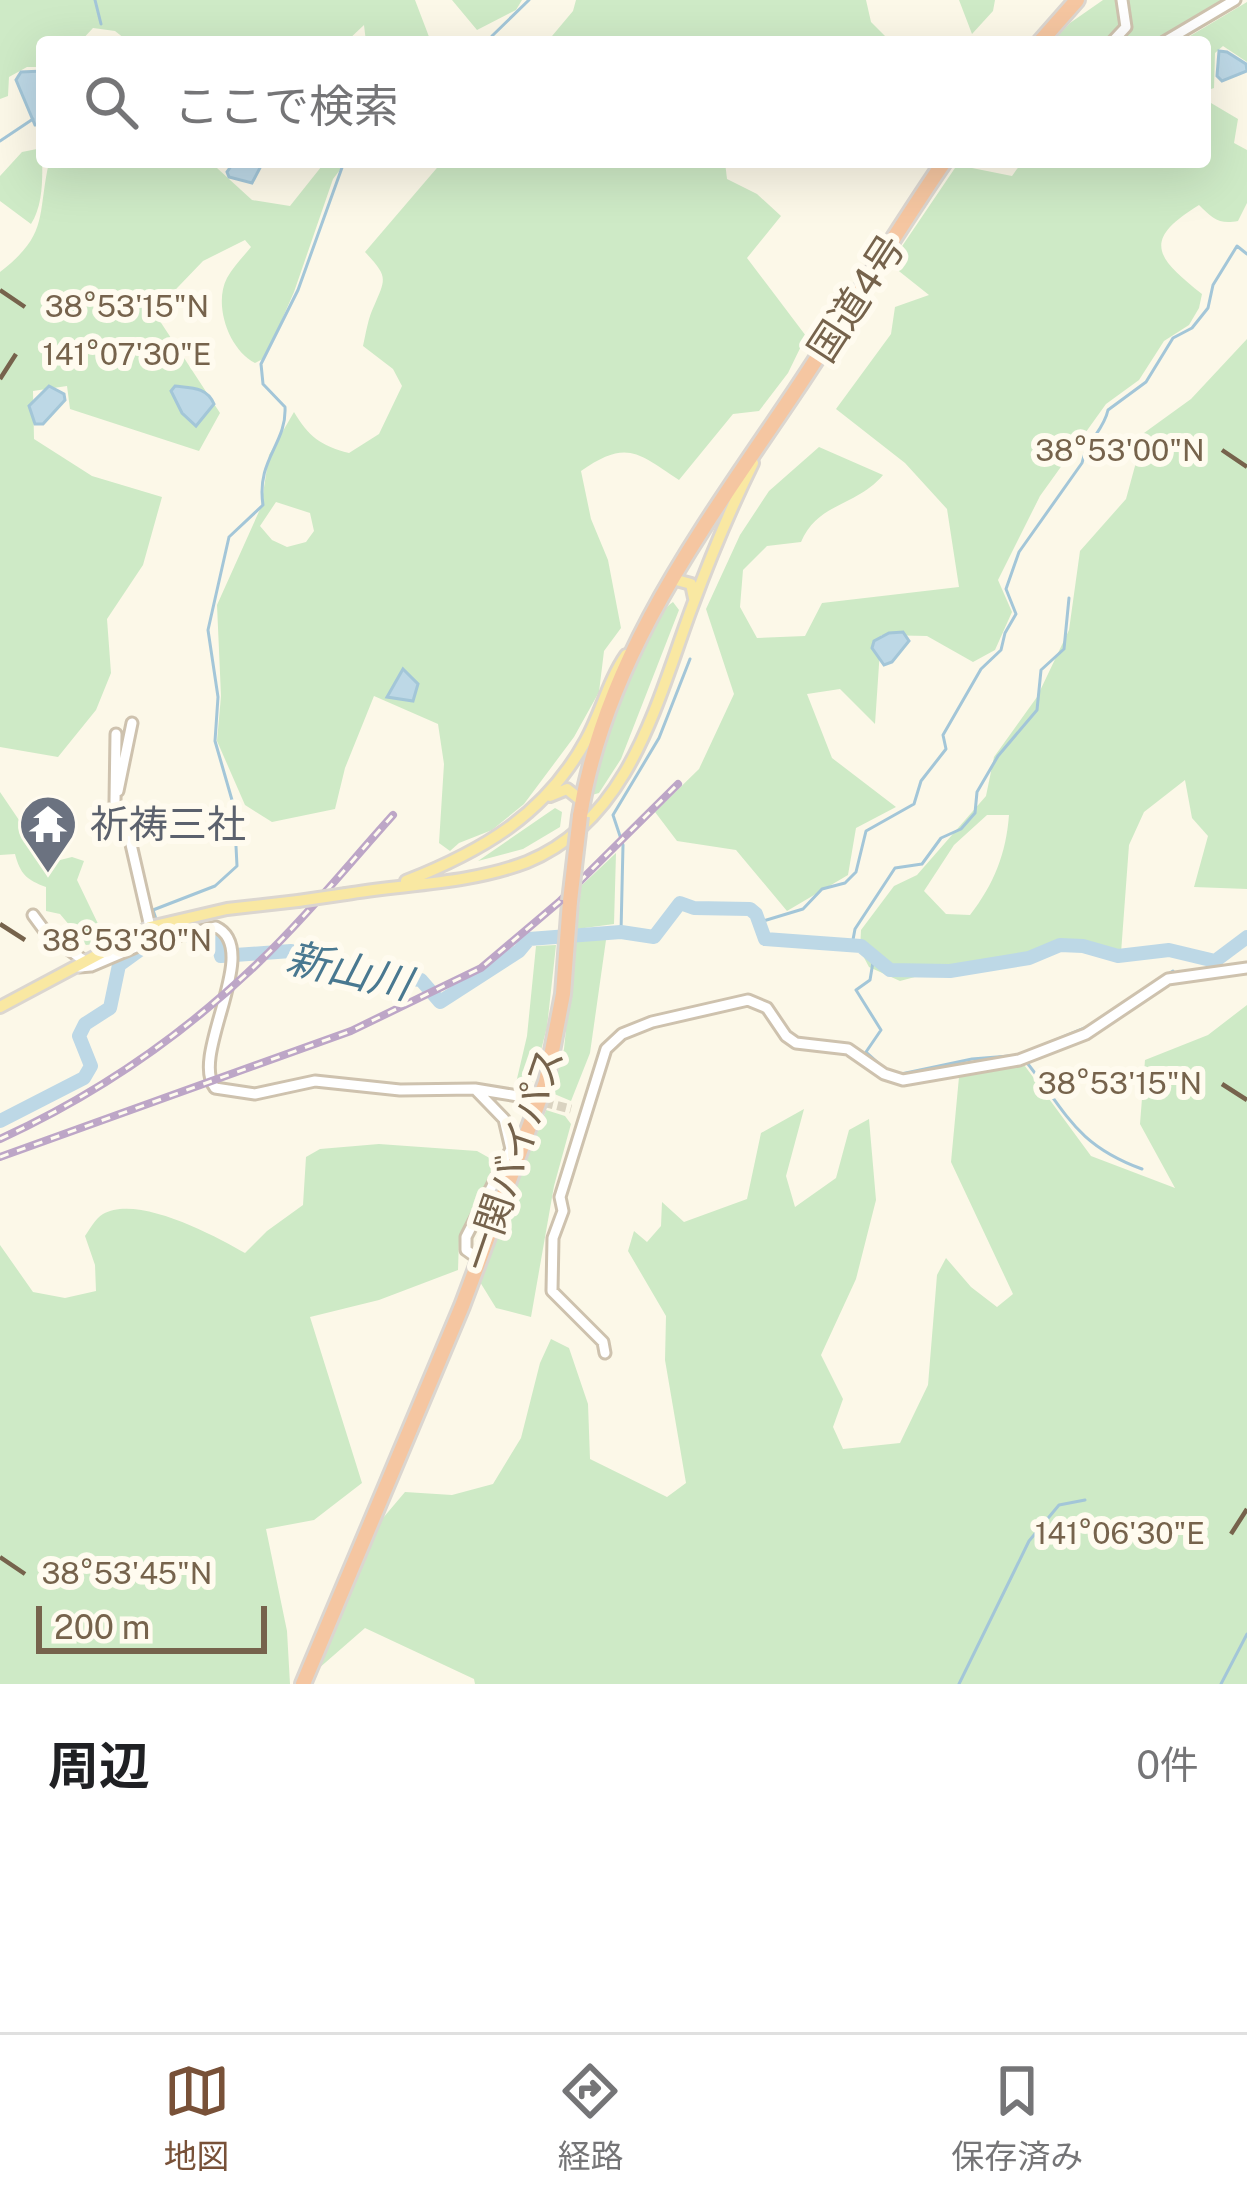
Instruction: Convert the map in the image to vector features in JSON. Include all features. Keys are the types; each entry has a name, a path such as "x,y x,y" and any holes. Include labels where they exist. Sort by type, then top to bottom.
{"highway":[{"path":"1045,36 1077,0"},
{"name":"国道4号","path":"767,433 940,168"},
{"name":"一関バイパス","path":"303,1684 479,1260 546,1082 563,994 581,808 608,706 638,639 767,433"}],"main road":[{"path":"0,1007 150,928 227,909 464,877 529,861 568,837 616,788 644,738 729,513 767,433"},
{"path":"673,579 691,584 694,602"},
{"path":"545,799 585,742 619,666 638,639"},
{"path":"391,886 482,848 545,799 567,789 581,808"}],"street":[{"path":"1118,36 1126,27 1122,0"},
{"path":"1174,36 1235,0"},
{"path":"115,802 132,723"},
{"path":"116,734 115,802 130,840 150,928"},
{"path":"33,916 47,934 82,964 91,966 145,943 216,927 227,932 233,943 224,1007 207,1070 215,1088 255,1094 316,1081 400,1090 475,1089 518,1096"},
{"path":"605,1353 603,1342 552,1291 553,1238 563,1211 560,1197 606,1049 622,1034 736,1000 767,1007 796,1043 848,1049 884,1074 903,1080 1019,1060 1086,1034 1168,979 1246,968"},
{"path":"475,1089 503,1119 511,1150 466,1237 466,1250 479,1260"},
{"path":"571,1109 586,1112"}],"green space":[{"path":"0,0 415,0 429,36 365,36 364,25 352,36 121,36 93,28 86,36 36,36 36,67 9,77 8,96 0,99"},
{"path":"452,0 522,0 516,10 477,30"},
{"path":"576,0 866,0 871,22 885,36 552,36"},
{"path":"959,0 995,0 993,11 972,34"},
{"path":"1103,0 1238,0 1231,8 1172,36 1058,36"},
{"path":"1247,2 1247,62 1223,46 1215,53 1214,88 1211,36 1190,36"},
{"path":"1211,103 1238,119 1234,143 1247,150 1247,203 1238,221 1216,219 1199,205 1169,228 1163,239 1165,259 1202,294 1199,308 1189,325 1164,341 1139,380 1106,404 1040,496 998,580 1012,612 995,650 973,662 927,636 881,635 875,724 840,689 807,694 832,758 896,807 856,828 848,875 787,911 736,850 677,841 655,812 699,769 734,694 706,609 740,535 769,491 819,447 883,475 817,519 801,542 767,546 743,570 740,607 757,638 805,636 822,603 959,587 947,509 905,463 836,409 891,334 895,307 929,295 890,264 955,168 1012,176 1018,168 1211,168"},
{"path":"36,149 36,168 42,168 41,196 31,224 0,201 0,176 22,152"},
{"path":"48,168 217,168 252,200 290,206 320,168 341,168 333,179 294,292 265,358 255,363 246,357 231,338 223,313 227,278 251,247 245,240 203,261 154,312 220,413 199,451 70,409 67,386 33,391 34,439 92,476 162,497 143,565 107,619 111,673 96,710 58,757 0,747 0,272 27,247 41,211"},
{"path":"437,168 726,168 727,179 757,194 781,216 747,258 806,336 788,373 759,411 733,414 679,480 632,453 610,455 581,471 591,519 608,560 621,628 604,651 599,692 574,737 524,804 492,830 450,851 439,843 444,764 438,724 374,696 345,768 335,809 272,822 245,805 217,741 221,696 217,605 261,507 269,455 294,412 316,439 349,453 379,434 402,386 393,369 363,346 383,282 365,252","holes":["276,502 310,513 314,531 306,542 287,547 272,540 260,526"]},
{"path":"1247,339 1247,889 1194,887 1208,836 1192,818 1185,780 1144,812 1129,845 1121,953 1071,941 1030,960 952,967 900,981 869,967 860,950 861,930 894,886 917,875 986,796 994,757 1037,697 1069,630 1080,551 1126,499 1144,433 1191,399","holes":["987,815 1009,815 1002,856 978,903 970,915 946,914 924,891 954,845"]},
{"path":"673,602 679,610 621,759 599,793 592,795 633,662 659,616"},
{"path":"0,792 21,823 60,860 84,861 77,880 101,930 97,944 86,945 60,914 46,911 46,887 25,875 15,854 0,855"},
{"path":"555,808 562,812 560,827 523,849 478,861"},
{"path":"616,853 614,924 577,929 581,886"},
{"path":"575,939 606,940 590,1053 571,1101 552,1093 564,1049"},
{"path":"556,945 547,1027 531,1089 516,1083 527,1036 536,946"},
{"path":"1247,1005 1247,1684 475,1684 474,1679 365,1628 318,1669 383,1518 405,1492 452,1495 493,1484 521,1438 551,1339 569,1348 588,1404 590,1459 667,1497 686,1483 665,1360 666,1316 628,1251 634,1231 647,1242 661,1226 662,1202 684,1222 747,1199 761,1133 804,1109 786,1176 795,1207 836,1178 849,1130 869,1119 876,1200 856,1279 821,1355 843,1399 833,1427 843,1449 900,1443 928,1385 937,1275 946,1258 997,1307 1013,1294 951,1162 959,1077 1022,1062 1091,1156 1175,1188 1140,1124 1145,1060 1208,1035"},
{"path":"546,1110 565,1116 571,1124 554,1186 531,1317 496,1308 480,1282"},
{"path":"379,1144 477,1151 502,1165 459,1239 458,1270 379,1300 310,1317 362,1483 314,1520 266,1529 287,1631 290,1684 0,1684 0,1245 33,1292 65,1298 96,1291 95,1265 85,1236 100,1216 118,1209 175,1219 245,1253 303,1205 306,1157 320,1149"}],"water":[{"path":"1219,51 1246,64 1247,71 1222,81 1217,76"},
{"path":"36,71 36,125 16,80 21,72"},
{"path":"230,168 260,168 252,183 229,177"},
{"path":"49,386 64,394 65,400 43,424 35,424 29,406"},
{"path":"175,386 203,391 211,398 214,404 196,426 182,413 171,391"},
{"path":"903,632 909,641 884,665 872,648 874,641"},
{"path":"403,669 418,684 413,701 387,697"}],"waterway":[{"path":"95,0 101,24"},
{"path":"492,36 529,0"},
{"path":"0,141 33,119"},
{"path":"157,922 153,910 215,886 237,866 234,807 215,741 218,697 208,630 229,537 263,505 264,475 284,420 285,407 263,384 261,364 298,290 342,168"},
{"path":"760,922 803,909 822,889 845,883 856,872 866,831 914,804 921,781 946,749 943,735 981,669 1001,650 1016,614 1006,589 1019,552 1082,463 1108,410 1146,382 1173,338 1192,328 1208,308 1213,285 1237,246 1247,254"},
{"path":"852,945 855,929 895,868 922,864 941,838 961,829 975,813 977,792 998,756 1037,710 1041,670 1064,649 1069,598"},
{"path":"621,932 623,845 613,815 659,738 690,659"},
{"name":"新山川","path":"189,936 203,932 216,937 221,956 291,951 359,974 421,980 440,1002 519,951 529,939 621,932 654,937 680,903 694,908 750,909 765,939 861,946 890,970 950,971 1029,958 1060,945 1118,956 1169,950 1215,961 1247,937"},
{"name":"新山川","path":"0,1121 84,1078 91,1066 79,1036 85,1024 110,1008 119,965 141,949 156,945"},
{"path":"874,956 870,980 856,990 881,1030 866,1052 886,1070 901,1074 972,1059 1020,1055"},
{"path":"1154,983 1173,971"},
{"path":"1029,1051 1092,1025"},
{"path":"1024,1059 1086,1137 1142,1169"},
{"path":"959,1684 1029,1541 1059,1505 1085,1500"},
{"path":"1221,1684 1247,1634"}],"tunnel":[{"path":"518,1096 571,1109"}],"railway":[{"path":"0,1157 351,1031 481,968 559,902 678,784"},
{"path":"0,1139 103,1084 198,1016 275,946 393,815"}],"place":[{"name":"祈祷三社","path":"48,875"}]}
